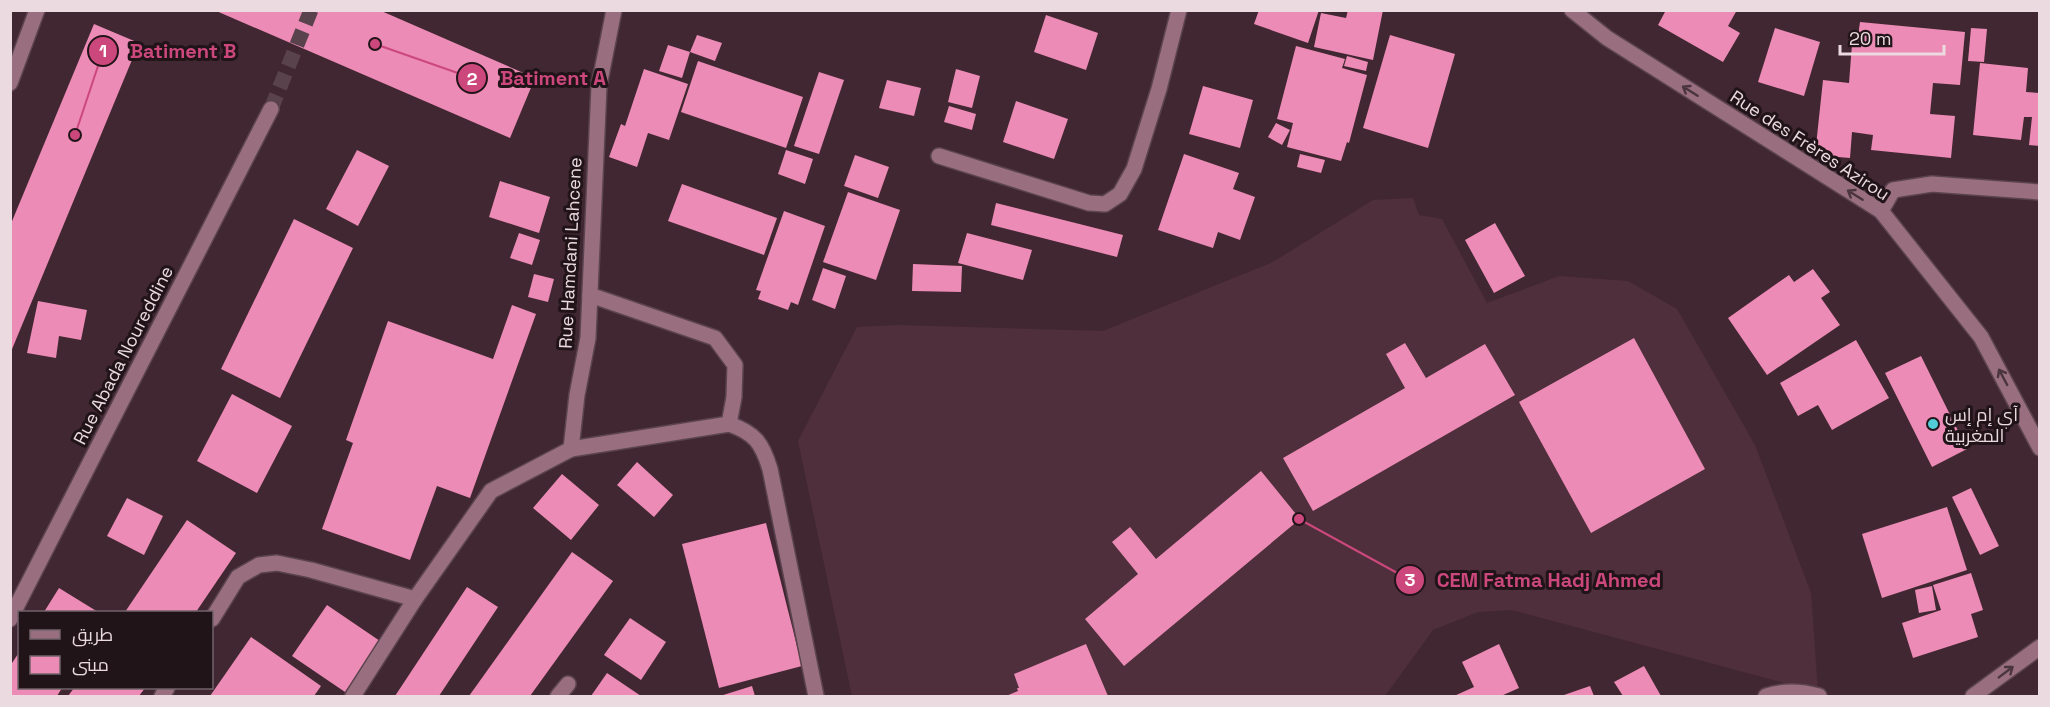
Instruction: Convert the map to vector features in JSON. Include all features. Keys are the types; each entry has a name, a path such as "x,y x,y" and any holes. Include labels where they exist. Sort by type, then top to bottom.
{"street":[{"path":"10,83 37,10"},
{"name":"Rue Hamdani Lahcene","path":"571,449 577,394 588,338 599,86 614,10"},
{"path":"939,156 1089,203 1105,204 1120,194 1134,169 1159,89 1179,10"},
{"name":"Rue des Frères Azirou","path":"1572,10 1606,38 1881,211 1981,337 2040,448"},
{"name":"Rue Abada Noureddine","path":"10,619 272,109"},
{"path":"1881,211 1893,190 1932,184 2040,192"},
{"path":"590,295 716,338 735,365 734,397 729,424"},
{"path":"353,696 415,599 491,491 571,449 729,424 746,429 763,447 770,469 816,696"},
{"path":"213,617 238,577 259,566 277,563 415,599"},
{"path":"1973,696 2040,647"},
{"path":"1766,696 1802,691 1819,696"}],"shaded area":[{"path":"1413,198 1419,215 1442,219 1487,303 1559,276 1628,281 1677,309 1755,445 1811,593 1818,692 1512,610 1478,612 1433,630 1385,696 852,696 798,441 857,327 898,325 1103,331 1273,262 1373,200"}],"building":[{"path":"214,10 379,10 535,78 510,138"},
{"path":"1259,10 1319,10 1308,43 1254,24"},
{"path":"1348,10 1383,10 1373,60 1314,47 1321,13 1346,18"},
{"path":"1666,10 1737,10 1728,26 1740,33 1723,62 1658,25"},
{"path":"1046,15 1098,33 1086,70 1034,52"},
{"path":"1860,22 1965,32 1960,85 1933,83 1930,114 1955,116 1951,158 1871,150 1873,135 1852,132 1850,158 1815,155 1823,80 1849,83 1852,44 1857,44"},
{"path":"94,24 139,43 10,354 10,226"},
{"path":"1775,28 1820,42 1804,96 1758,82"},
{"path":"1971,28 1987,29 1984,62 1968,61"},
{"path":"697,35 722,43 715,61 690,52"},
{"path":"1390,35 1455,54 1428,148 1363,128"},
{"path":"668,45 690,52 682,78 659,71"},
{"path":"1296,46 1345,59 1342,68 1367,75 1349,143 1347,142 1341,161 1287,147 1293,123 1277,119"},
{"path":"1347,56 1368,62 1366,71 1344,66"},
{"path":"698,61 803,97 786,148 681,112"},
{"path":"1980,63 2028,68 2026,92 2040,93 2040,146 2029,145 2032,117 2024,117 2021,140 1973,135"},
{"path":"644,69 688,84 669,140 648,133 637,167 609,157 621,124 625,126"},
{"path":"956,69 980,76 972,108 948,102"},
{"path":"819,72 844,80 819,154 794,146"},
{"path":"887,80 921,88 914,116 879,108"},
{"path":"1203,86 1253,100 1240,148 1189,134"},
{"path":"1016,101 1068,119 1054,159 1003,142"},
{"path":"949,106 976,114 972,130 944,122"},
{"path":"1276,123 1290,130 1282,145 1268,137"},
{"path":"357,150 389,166 358,226 326,209"},
{"path":"786,150 813,159 805,184 778,174"},
{"path":"1184,154 1239,173 1233,189 1255,197 1240,240 1218,232 1213,248 1158,230"},
{"path":"1300,154 1325,160 1321,173 1297,167"},
{"path":"855,155 889,167 878,198 844,186"},
{"path":"500,181 550,197 539,233 489,217"},
{"path":"682,184 777,218 764,255 668,221"},
{"path":"848,192 900,210 876,280 823,262"},
{"path":"996,203 1123,235 1117,257 991,225"},
{"path":"784,211 825,226 798,305 791,302 788,310 758,299 761,291 756,290"},
{"path":"294,219 353,248 280,398 221,369"},
{"path":"1495,223 1525,276 1494,293 1465,240"},
{"path":"519,233 540,240 532,265 510,258"},
{"path":"967,233 1032,250 1023,280 958,263"},
{"path":"913,264 962,266 961,292 912,291"},
{"path":"823,268 846,276 835,309 812,300"},
{"path":"1813,269 1830,292 1821,298 1840,325 1767,375 1728,318 1789,275 1794,282"},
{"path":"534,274 554,279 548,302 528,297"},
{"path":"38,301 87,310 81,340 59,336 56,358 27,353"},
{"path":"512,305 536,314 470,498 437,486 410,560 322,529 353,443 346,440 388,321 493,359"},
{"path":"1634,338 1705,469 1591,533 1519,402"},
{"path":"1856,340 1889,398 1832,430 1818,405 1798,416 1780,383"},
{"path":"1405,343 1426,378 1485,344 1515,395 1313,511 1283,458 1405,388 1386,354"},
{"name":"آي إم إس المغربية","path":"1921,356 1967,449 1932,467 1885,373"},
{"path":"232,394 292,426 257,493 197,461"},
{"path":"637,462 673,495 654,517 617,485"},
{"path":"1261,471 1300,519 1124,666 1085,619 1138,574 1112,542 1130,527 1156,559"},
{"path":"562,474 599,505 571,540 533,508"},
{"path":"1971,488 1999,546 1980,555 1952,497"},
{"path":"127,498 163,516 144,555 107,536"},
{"path":"1947,507 1967,570 1882,598 1862,534"},
{"path":"187,520 236,553 197,611 126,611"},
{"path":"766,523 802,666 719,688 682,544"},
{"path":"572,552 613,581 530,696 469,696"},
{"path":"1971,573 1983,610 1971,614 1978,637 1913,658 1902,623 1941,610 1933,585"},
{"path":"1932,586 1936,610 1919,613 1915,590"},
{"path":"467,587 498,607 439,696 395,696"},
{"path":"59,588 96,611 45,611"},
{"path":"327,605 380,641 345,692 292,656"},
{"path":"630,618 666,642 641,680 604,655"},
{"path":"251,637 321,686 314,696 210,696"},
{"path":"1086,644 1108,696 1006,696 1018,691 1014,674"},
{"path":"1499,644 1519,688 1501,696 1454,696 1474,687 1462,662"},
{"path":"18,654 18,689 61,689 57,696 10,696 10,666"},
{"path":"1644,666 1661,696 1623,696 1614,682"},
{"path":"607,673 641,696 591,696"},
{"path":"752,686 755,696 720,696"},
{"path":"1590,686 1594,696 1561,696"},
{"path":"73,689 144,689 139,696 68,696"}],"tunnel":[{"path":"271,109 311,10"}],"place":[{"name":"Batiment A","path":"375,44"},
{"name":"Batiment B","path":"75,135"},
{"name":"آي إم إس المغربية","path":"1933,424"},
{"name":"CEM Fatma Hadj Ahmed","path":"1299,519"}]}
